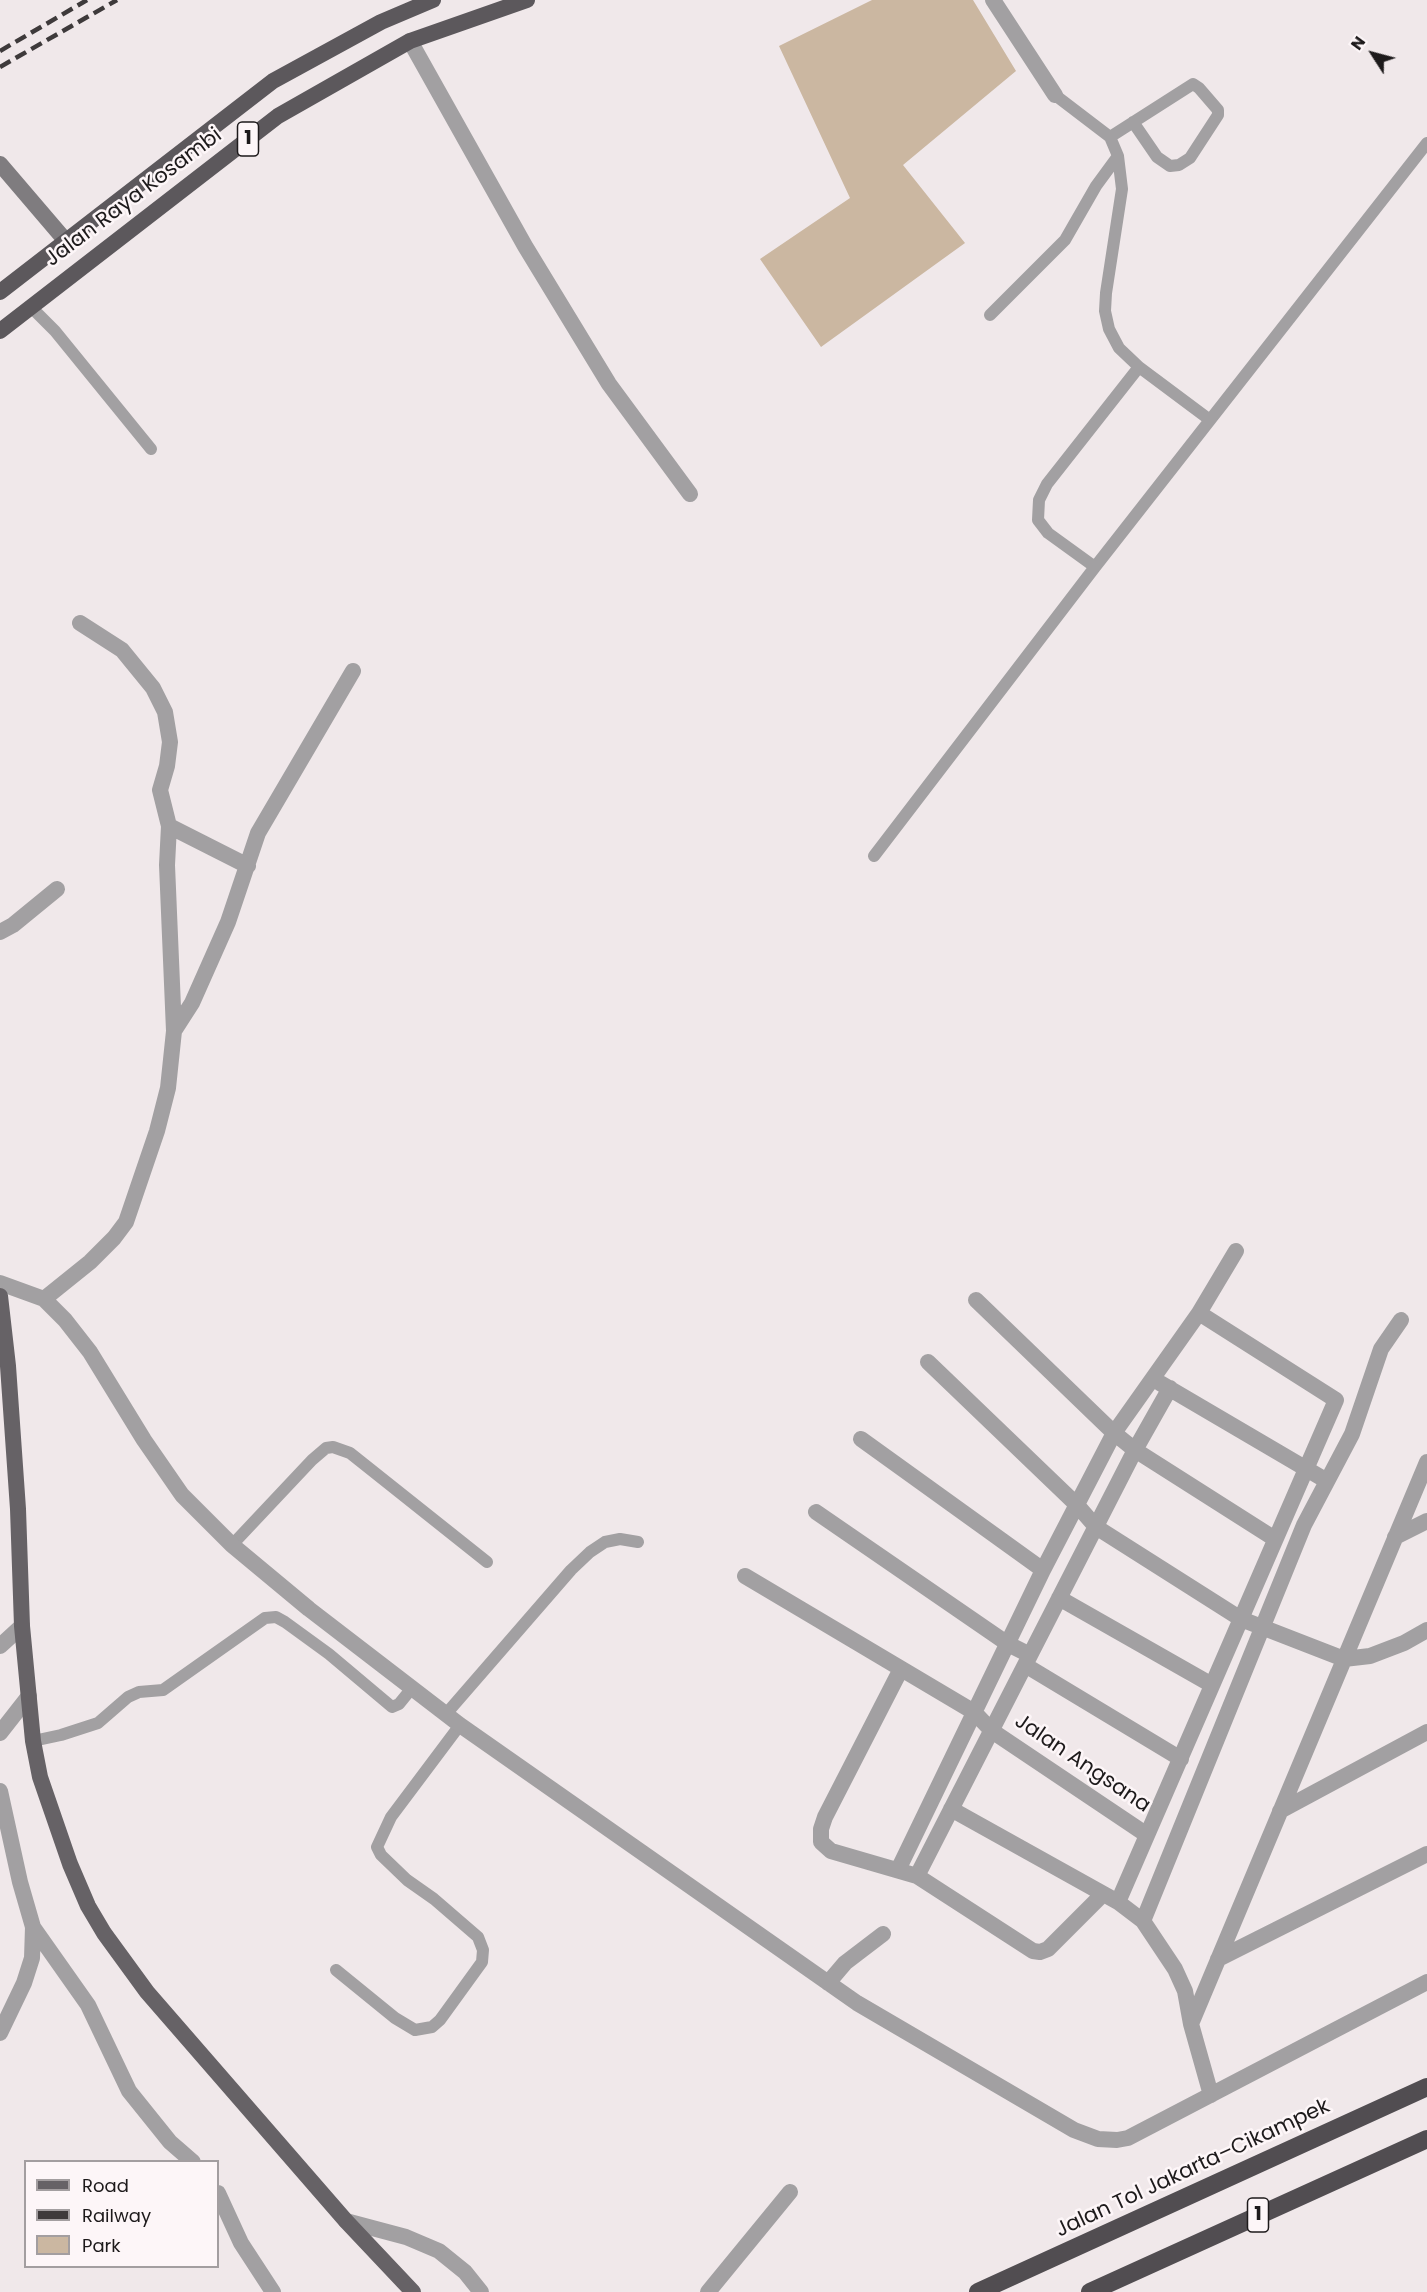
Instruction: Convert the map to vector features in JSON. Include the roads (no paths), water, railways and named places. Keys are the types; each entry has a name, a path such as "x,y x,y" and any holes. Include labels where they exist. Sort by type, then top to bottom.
{"highway":[{"name":"Jalan Raya Kosambi","path":"0,292 273,81 381,22 433,0"},
{"name":"Jalan Raya Kosambi","path":"0,330 278,116 410,41 527,0"},
{"name":"Jalan Tol Jakarta–Cikampek","path":"978,2292 1427,2088"},
{"name":"1","path":"1090,2292 1427,2139"}],"main road":[{"path":"0,164 65,240"},
{"path":"0,1296 10,1390 22,1626 33,1741 40,1777 88,1906 104,1933 147,1992 346,2221 413,2292"}],"street":[{"path":"993,0 1056,95"},
{"path":"410,41 525,246 609,384 690,494"},
{"path":"44,1299 90,1262 126,1222 157,1131 168,1088 174,1032 167,865 169,826 160,790 167,766 170,742 165,712 153,688 122,650 80,623"},
{"path":"174,1032 203,980 228,922 258,833 353,671"},
{"path":"169,826 248,866"},
{"path":"0,932 13,925 57,889"},
{"path":"898,1870 1043,1570 1114,1433 1199,1313 1236,1251"},
{"path":"0,1283 44,1299 65,1320 90,1352 144,1440 182,1495 232,1545 309,1609 460,1725 857,2003 1074,2130 1098,2139 1128,2138 1427,1982"},
{"path":"976,1300 1114,1433 1135,1450 1275,1539"},
{"path":"1118,1902 1336,1400 1199,1313"},
{"path":"1143,1921 1304,1525 1352,1434 1381,1349 1401,1320"},
{"path":"928,1362 1077,1505 1096,1527 1241,1619 1344,1659 1370,1656 1404,1643 1427,1630"},
{"path":"1151,1378 1327,1482"},
{"path":"917,1876 1135,1450 1170,1388"},
{"path":"861,1439 1043,1570"},
{"path":"1191,2024 1427,1462"},
{"path":"816,1512 1028,1660 1181,1759"},
{"path":"1395,1537 1427,1521"},
{"name":"Jalan Angsana","path":"746,1576 974,1712 992,1731 1147,1835"},
{"path":"1059,1598 1212,1685"},
{"path":"0,1646 22,1626"},
{"path":"901,1669 825,1817 821,1842 831,1851 917,1876 1033,1951 1040,1952 1048,1949 1102,1894"},
{"path":"0,1733 28,1696"},
{"path":"1280,1811 1427,1732"},
{"path":"0,1791 20,1882 33,1928 32,1958 24,1983 0,2033"},
{"path":"1164,1797 1189,1810"},
{"path":"951,1809 1118,1902 1143,1921 1175,1969 1185,1991 1191,2024 1211,2095"},
{"path":"1218,1959 1427,1854"},
{"path":"33,1928 88,2005 129,2091 170,2142 191,2160"},
{"path":"828,1983 854,1955 883,1934"},
{"path":"708,2292 790,2192"},
{"path":"219,2195 241,2243 273,2292"},
{"path":"346,2221 406,2237 439,2251 465,2272 481,2292"}],"lane":[{"path":"1110,137 1133,122 1193,84 1218,110 1218,115 1190,158 1179,165 1170,166 1157,157 1133,122"},
{"path":"1056,95 1110,137 1118,156 1122,189 1106,293 1105,311 1109,329 1119,348 1139,367 1210,420"},
{"path":"874,856 1095,567 1427,143"},
{"path":"990,315 1065,240 1096,186 1118,156"},
{"path":"30,306 55,331 151,449"},
{"path":"1095,567 1048,533 1038,520 1039,500 1047,484 1139,367"},
{"path":"232,1545 312,1461 326,1448 333,1447 350,1453 487,1562"},
{"path":"446,1714 571,1570 591,1552 605,1542 620,1539 638,1542"},
{"path":"33,1741 98,1723 128,1697 139,1692 161,1690 265,1618 276,1617 285,1622 329,1654 392,1707 399,1704 412,1688"},
{"path":"336,1970 395,2019 415,2030 432,2027 440,2020 482,1962 483,1950 478,1937 434,1899 407,1880 381,1855 377,1847 391,1817 460,1725"}],"railway":[{"path":"0,51 87,0"},
{"path":"0,67 117,0"}]}
